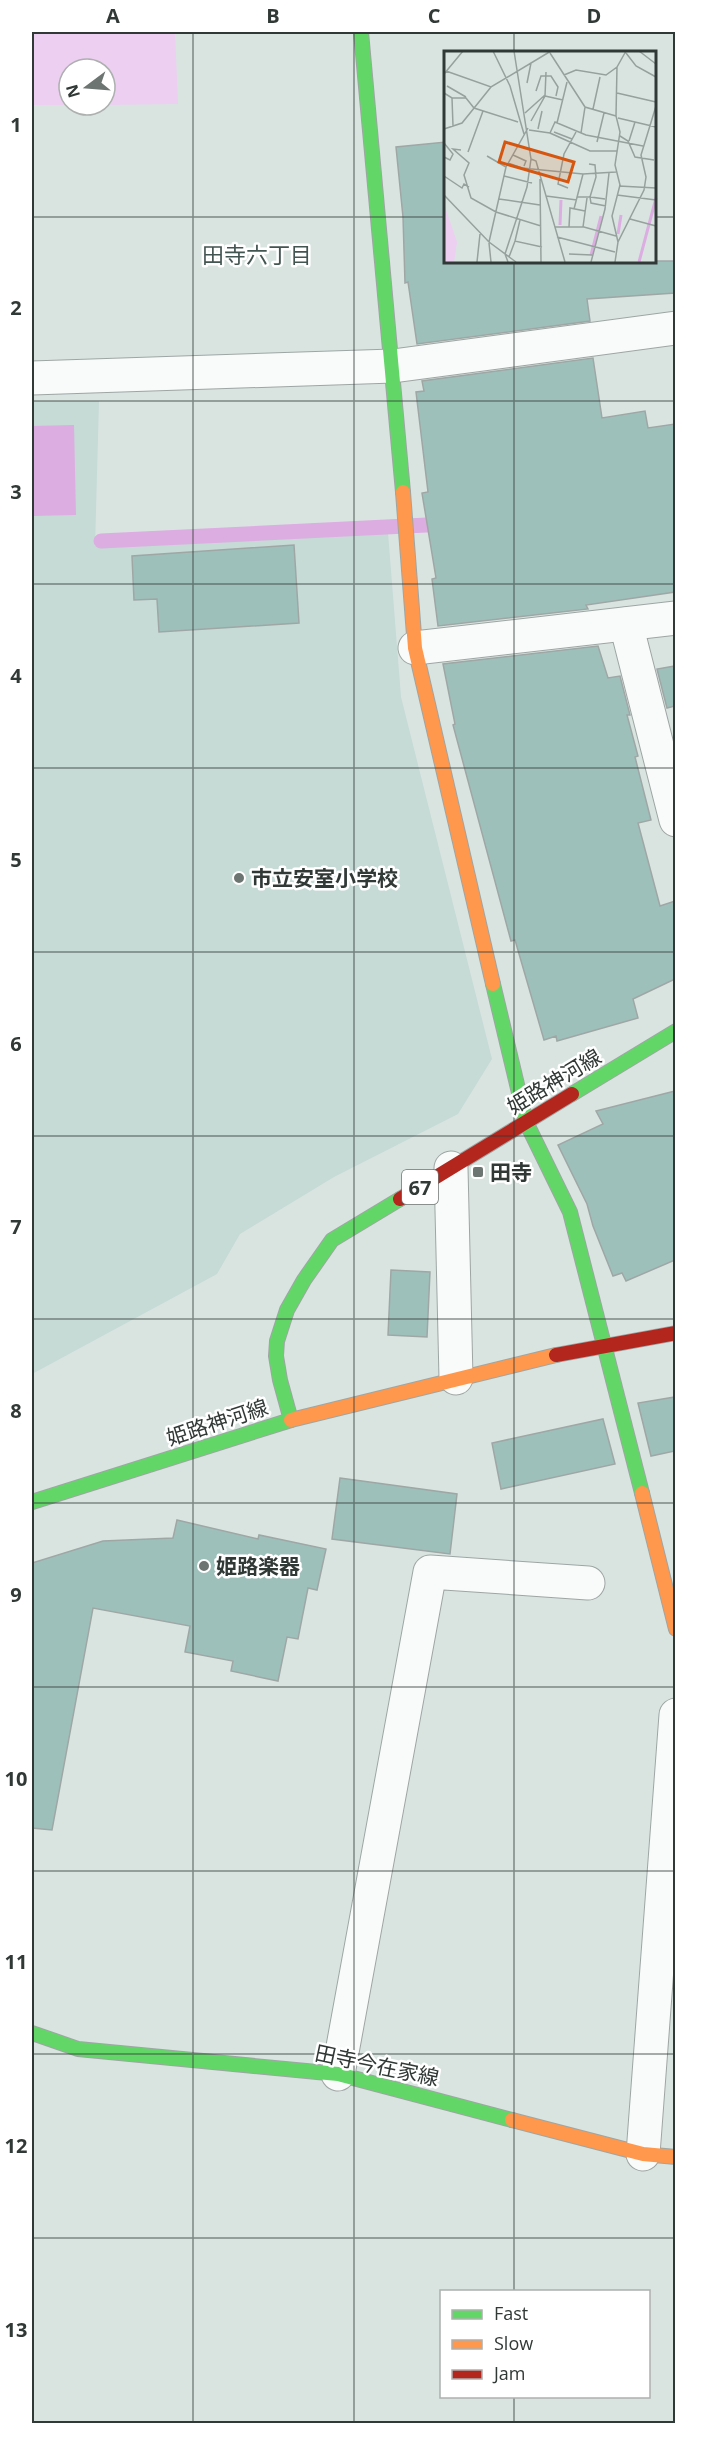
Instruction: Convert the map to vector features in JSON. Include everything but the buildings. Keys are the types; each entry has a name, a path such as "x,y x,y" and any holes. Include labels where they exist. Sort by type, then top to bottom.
{"street":[{"path":"361,32 393,366 416,648 424,697 526,1122 570,1212 675,1629"},
{"path":"32,378 393,366 675,328"},
{"path":"416,648 675,618"},
{"path":"626,624 675,820"},
{"name":"姫路神河線","path":"32,1502 291,1420 276,1356 284,1316 309,1270 332,1240 675,1031"},
{"path":"451,1168 456,1378"},
{"path":"291,1420 456,1378 675,1333"},
{"path":"338,2074 430,1572 588,1583"},
{"path":"644,2154 675,1715"},
{"name":"田寺今在家線","path":"32,2033 78,2049 338,2074 644,2154 675,2157"}],"shaded area":[{"path":"32,32 175,32 178,104 117,105 117,57 57,57 57,105 32,105"},
{"name":"市立安室小学校","path":"32,401 99,401 95,546 388,533 401,697 492,1059 458,1114 334,1177 240,1234 217,1274 32,1374"},
{"path":"74,425 76,515 32,516 32,426"}],"waterway":[{"path":"101,541 447,524"}],"traffic: fast":[{"path":"361,32 403,492"},
{"path":"493,984 526,1122 570,1212 642,1493"},
{"path":"572,1094 676,1031"},
{"path":"32,1502 291,1420 276,1356 277,1341 287,1310 304,1280 332,1240 400,1199"},
{"path":"32,2033 78,2049 338,2074 512,2120"}],"traffic: slow":[{"path":"403,492 415,648 493,984"},
{"path":"291,1420 556,1355"},
{"path":"642,1493 676,1629"},
{"path":"512,2120 643,2154 676,2157"}],"traffic: jam":[{"path":"400,1199 572,1094"},
{"path":"556,1355 676,1333"}],"place":[{"name":"市立安室小学校","path":"239,878"},
{"name":"田寺","path":"478,1172"},
{"name":"姫路楽器","path":"204,1566"}],"district":[{"name":"田寺六丁目","path":"257,254"}]}
